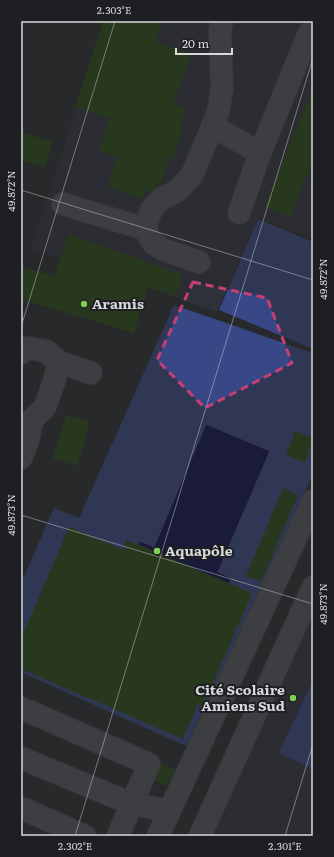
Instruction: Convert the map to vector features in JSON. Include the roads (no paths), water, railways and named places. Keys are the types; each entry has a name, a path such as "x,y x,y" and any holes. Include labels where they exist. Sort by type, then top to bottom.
{"street":[{"path":"145,229 151,210 161,199 177,191 192,175 218,113 222,89 220,30 222,21"},
{"path":"239,213 260,153 309,33 313,35"},
{"path":"212,126 260,153"},
{"path":"62,204 145,229 153,243 162,249 198,262"},
{"path":"21,352 27,348 46,351 59,362 91,373"},
{"path":"21,458 28,440 26,416 45,407 59,362"},
{"path":"158,836 313,501"},
{"path":"200,836 313,587"},
{"path":"21,708 149,764 118,836"},
{"path":"21,758 132,804 169,812"},
{"path":"21,808 85,836"}],"place":[{"name":"Aramis","path":"84,304"},
{"name":"Aquapôle","path":"157,551"},
{"name":"Cité Scolaire Amiens Sud","path":"293,698"}]}
